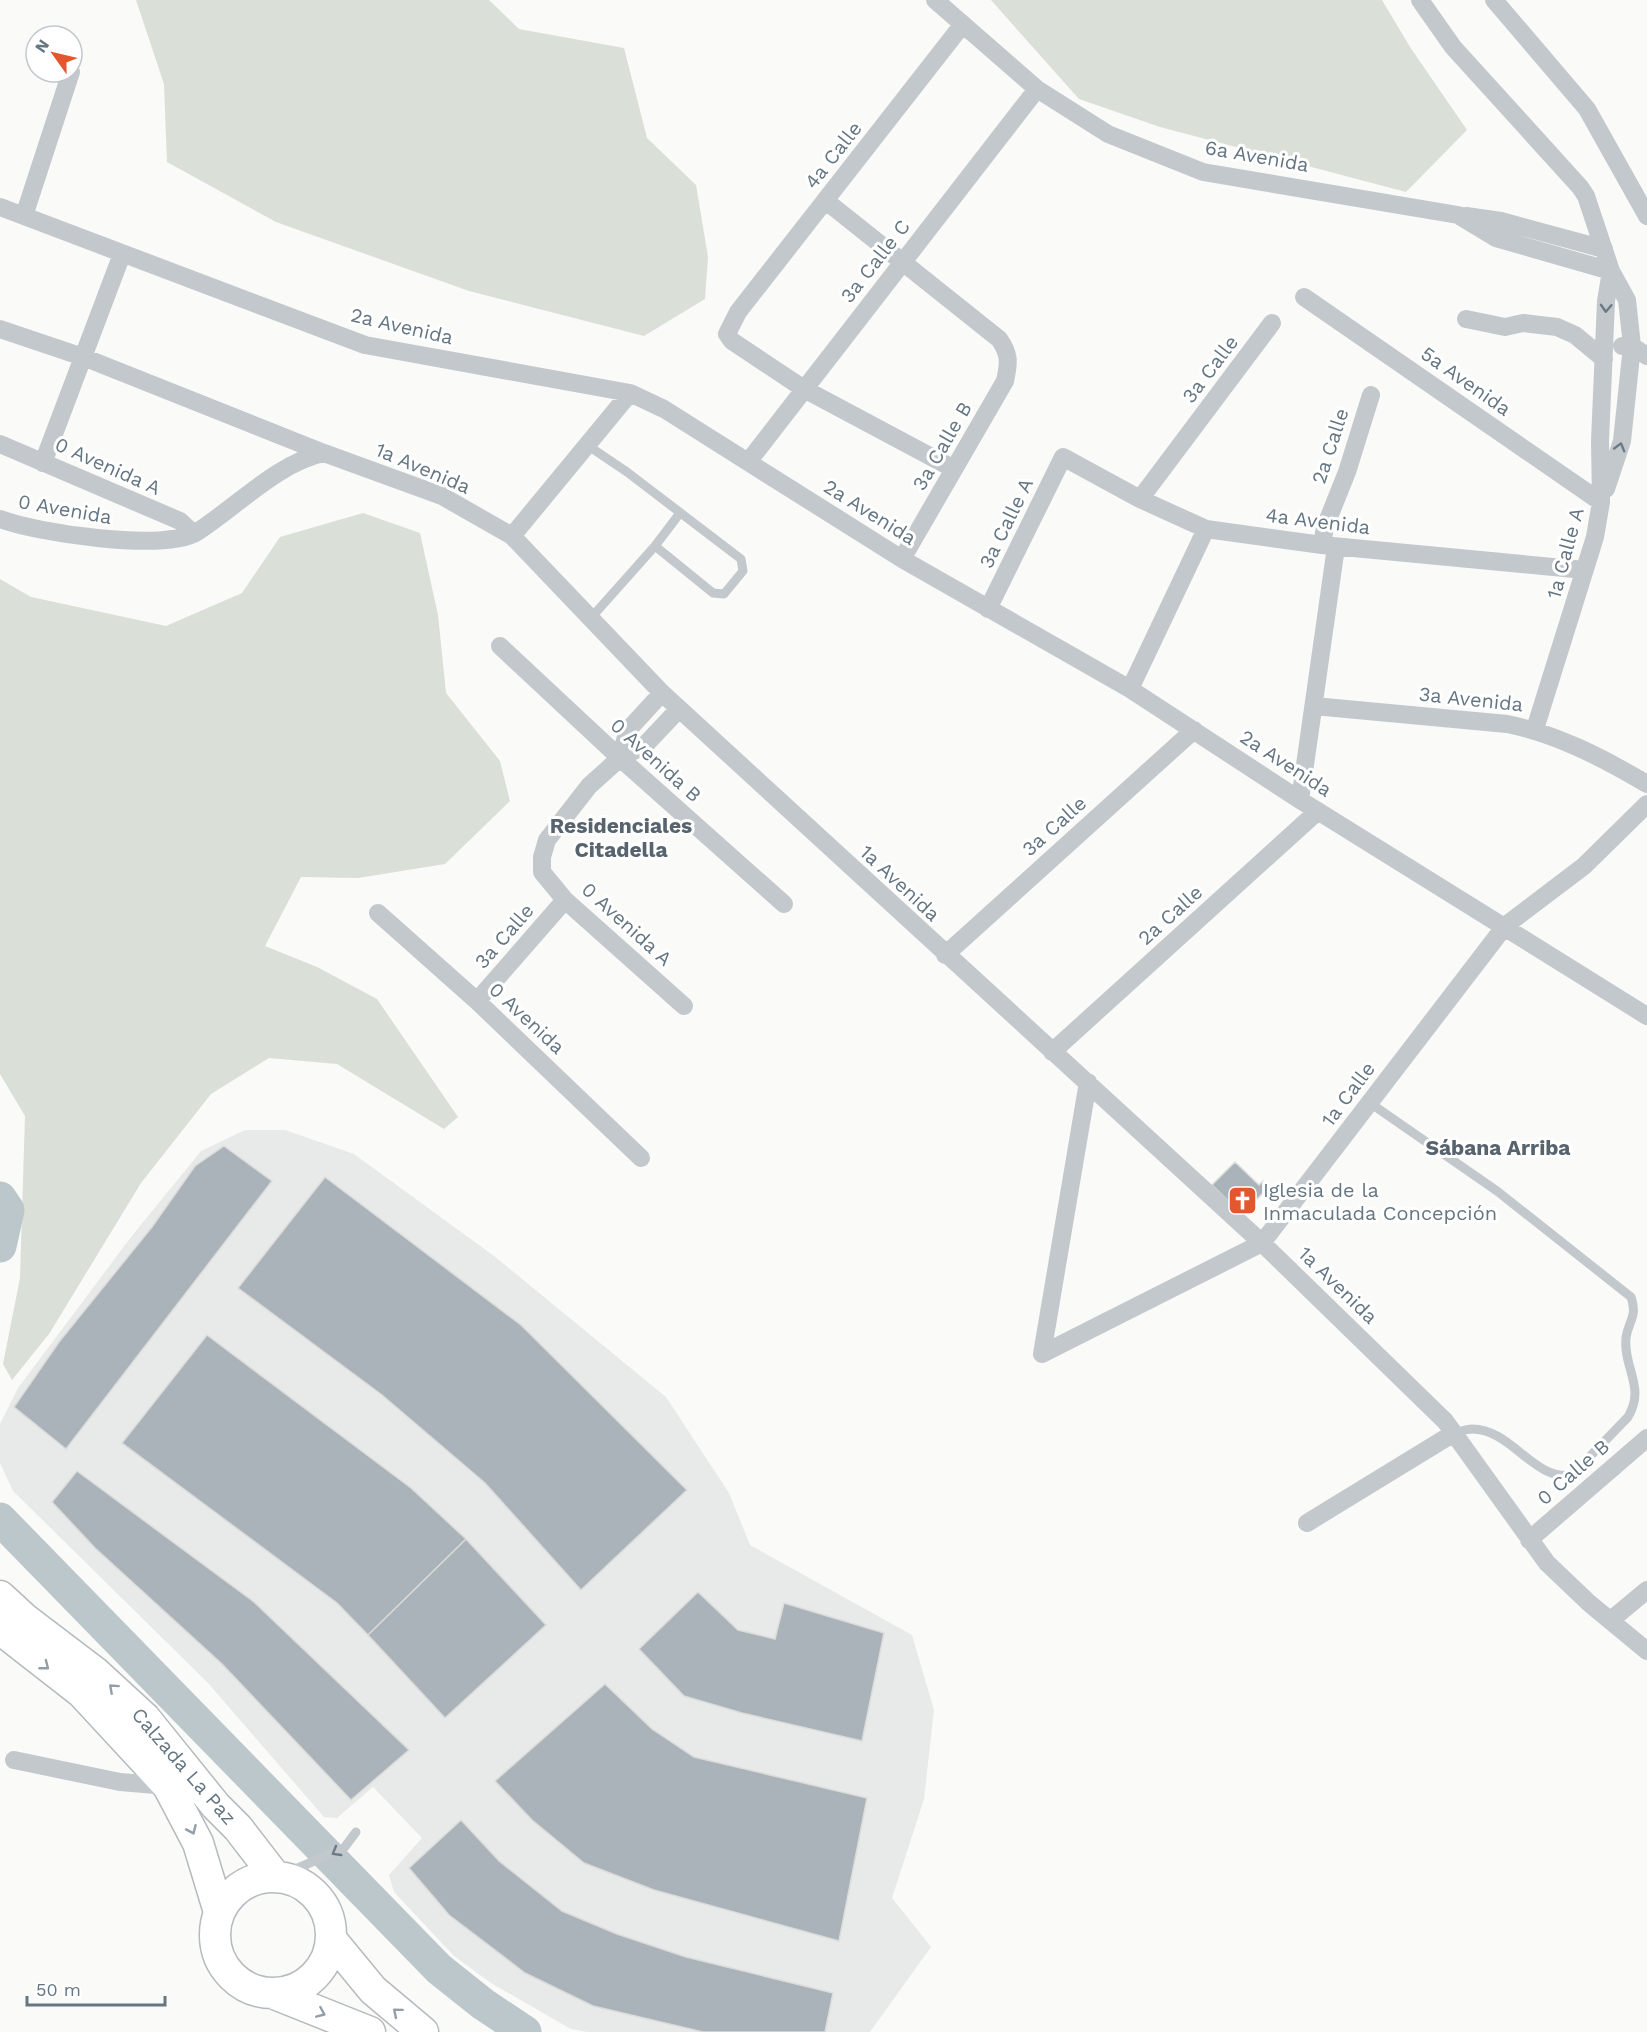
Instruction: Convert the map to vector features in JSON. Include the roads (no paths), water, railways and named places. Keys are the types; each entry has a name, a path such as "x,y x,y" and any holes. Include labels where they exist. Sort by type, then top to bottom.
{"main road":[{"name":"Calzada La Paz","path":"0,1596 25,1619 96,1673 145,1718 216,1806 291,1873"},
{"name":"Calzada La Paz","path":"0,1629 82,1693 168,1786 198,1843 219,1912"},
{"path":"272,1993 292,1989 310,1979 327,1957 331,1939 326,1911 317,1897 291,1873 258,1878 242,1886 228,1897 219,1912 215,1940 219,1957 227,1972 240,1983 255,1991 272,1993 370,2032"},
{"path":"331,1939 373,1990 423,2032"}],"street":[{"name":"6a Avenida","path":"935,0 1037,88 1108,134 1203,172 1458,215 1496,238 1611,271"},
{"path":"1420,0 1453,47 1580,187 1611,271 1627,300 1640,351 1622,441 1601,502"},
{"path":"1494,0 1587,110 1647,216"},
{"name":"4a Calle","path":"804,388 732,341 727,334 738,312 963,24"},
{"path":"24,216 67,84"},
{"name":"3a Calle C","path":"748,462 901,261 1037,88"},
{"path":"826,201 901,261"},
{"name":"2a Avenida","path":"0,207 365,345 630,393 664,409 902,559 1130,689 1300,800 1647,1016"},
{"path":"1458,215 1501,221 1604,249"},
{"path":"43,463 122,254"},
{"name":"3a Calle B","path":"901,261 999,339 1008,351 1009,364 1005,381 902,559"},
{"name":"1a Calle A","path":"1535,729 1585,570 1601,502 1600,441 1606,301 1611,271"},
{"name":"5a Avenida","path":"1304,297 1601,502"},
{"path":"1466,319 1505,327 1523,323 1557,327 1605,352 1640,351"},
{"name":"3a Calle","path":"1140,499 1272,323"},
{"name":"1a Avenida","path":"0,328 83,357 324,453 442,496 512,536 662,693 945,955 1088,1082 1262,1243 1445,1421 1529,1540 1567,1584 1647,1651"},
{"path":"804,388 954,469"},
{"path":"512,536 630,393"},
{"name":"2a Calle","path":"1300,800 1314,706 1329,546 1371,395"},
{"name":"0 Avenida A","path":"0,444 180,521 194,534"},
{"path":"194,534 293,464 324,453"},
{"name":"4a Avenida","path":"1063,457 1140,499 1206,529 1329,546 1585,570"},
{"name":"3a Calle A","path":"988,609 1063,457"},
{"name":"0 Avenida","path":"0,519 102,541 171,539 194,534"},
{"path":"1130,689 1206,529"},
{"name":"0 Avenida B","path":"500,646 620,758 784,904"},
{"path":"620,758 628,730 662,693"},
{"name":"3a Avenida","path":"1314,706 1507,724 1535,729 1611,762 1647,783"},
{"path":"620,758 645,745 679,709"},
{"name":"3a Calle","path":"945,955 1194,730"},
{"name":"0 Avenida A","path":"620,758 589,786 547,840 542,857 542,872 565,900 684,1006"},
{"name":"1a Calle","path":"1088,1082 1042,1354 1262,1243 1505,926 1584,866 1647,804"},
{"name":"2a Calle","path":"1052,1052 1318,811"},
{"name":"3a Calle","path":"477,1001 565,900"},
{"name":"0 Avenida","path":"378,913 477,1001 641,1158"},
{"path":"1307,1523 1454,1433"},
{"name":"0 Calle B","path":"1529,1540 1647,1438"},
{"path":"1611,1620 1647,1590"},
{"path":"14,1760 120,1782 168,1786"}],"lane":[{"path":"587,445 741,560 743,571 724,594 713,593 655,546"},
{"path":"590,619 655,546 680,513"},
{"path":"1370,1103 1497,1191 1631,1297 1635,1308 1626,1341 1637,1396 1634,1407 1628,1417 1572,1475 1559,1477 1548,1472 1504,1440 1473,1429 1454,1433"},
{"path":"291,1873 344,1848 356,1832"}],"waterway":[{"path":"0,1198 8,1210 0,1246"},
{"path":"0,1519 439,1969 483,2004 525,2032"}],"place":[{"name":"Iglesia de la Inmaculada Concepción","path":"1242,1201"}],"district":[{"name":"Residenciales Citadella","path":"621,838"},
{"name":"Sábana Arriba","path":"1498,1148"}]}
